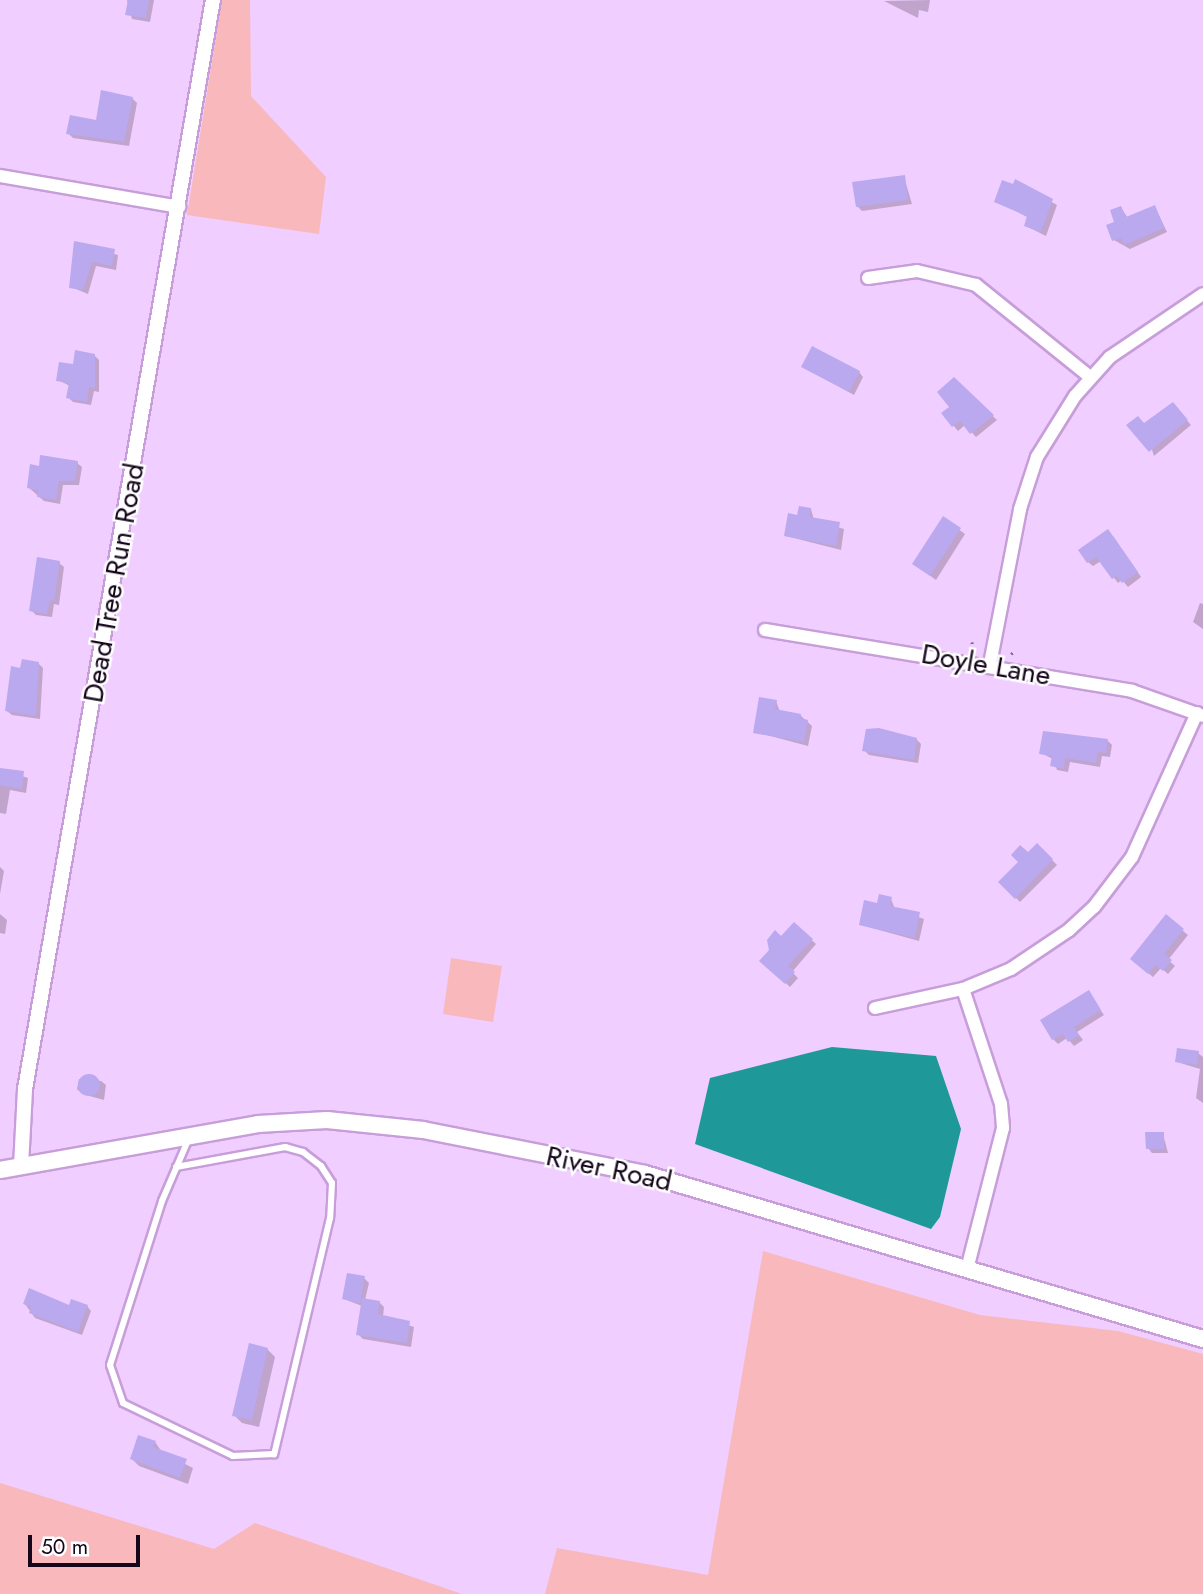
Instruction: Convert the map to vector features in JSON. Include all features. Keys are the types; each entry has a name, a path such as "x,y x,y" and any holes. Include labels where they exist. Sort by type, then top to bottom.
{"main road":[{"name":"River Road","path":"0,1170 191,1133 327,1120 423,1130 645,1174 1203,1339"}],"street":[{"name":"Dead Tree Run Road","path":"21,1166 25,1089 213,0"},
{"path":"0,176 179,207"},
{"path":"869,278 917,271 976,285 1090,377"},
{"path":"990,664 1020,509 1037,457 1090,377 1110,357 1203,294"},
{"name":"Doyle Lane","path":"765,629 990,664 1132,691 1200,715"},
{"path":"875,1008 963,989 1045,948 1094,907 1132,857 1200,715"},
{"path":"963,989 1001,1104 1003,1128 967,1269"}],"lane":[{"path":"176,1167 285,1147 303,1152 321,1166 332,1184 330,1218 274,1454 233,1456 123,1403 110,1365 176,1167 191,1133"}],"path":[{"path":"972,642 974,649"},
{"path":"1011,653 1016,650"}],"shaded area":[{"path":"222,0 250,0 251,96 326,177 319,234 187,215"},
{"path":"451,958 502,966 493,1022 443,1014"},
{"path":"832,1047 936,1056 961,1129 940,1217 931,1229 695,1144 710,1078"},
{"path":"763,1251 980,1315 1118,1331 1203,1354 1203,1594 545,1594 557,1548 708,1575"},
{"path":"0,1483 214,1549 255,1523 462,1594 0,1594"}],"building":[{"path":"128,0 149,0 146,18 125,15"},
{"path":"101,90 133,97 124,142 66,134 70,115 96,120"},
{"path":"905,175 908,200 856,207 852,182"},
{"path":"1015,179 1053,199 1041,232 1024,226 1027,216 994,202 1002,180 1013,184"},
{"path":"1155,205 1164,228 1124,245 1121,238 1112,241 1106,225 1114,222 1110,210 1121,206 1126,217"},
{"path":"74,241 115,249 112,266 92,262 83,290 69,288"},
{"path":"812,346 860,371 849,392 801,367"},
{"path":"75,350 95,354 95,388 89,387 87,402 66,398 69,383 56,381 59,362 73,364"},
{"path":"954,377 994,415 970,434 960,421 952,427 941,413 949,407 937,392"},
{"path":"1173,402 1188,420 1149,452 1126,425 1138,416 1144,423"},
{"path":"40,455 78,461 75,481 59,481 56,500 37,497 38,490 27,488 30,464 39,466"},
{"path":"799,506 811,508 810,517 840,522 836,546 784,536 788,513 797,515"},
{"path":"943,516 961,528 930,576 912,564"},
{"path":"1108,529 1138,572 1122,583 1117,576 1112,579 1096,557 1087,563 1078,550"},
{"path":"37,557 60,561 54,601 50,600 47,614 29,611"},
{"path":"22,659 39,662 36,716 5,711 11,666 20,668"},
{"path":"759,697 777,700 775,709 801,714 800,718 808,720 804,742 753,733"},
{"path":"879,728 917,738 914,760 862,751 866,729"},
{"path":"1043,731 1108,739 1106,753 1098,752 1096,763 1065,758 1064,769 1050,766 1052,756 1039,754"},
{"path":"0,768 24,771 22,789 0,785"},
{"path":"1037,843 1053,859 1015,899 998,882 1018,862 1011,855 1020,845 1028,852"},
{"path":"879,894 892,897 890,906 920,912 915,938 859,925 864,900 877,903"},
{"path":"1166,914 1184,929 1164,954 1172,960 1163,971 1155,965 1148,974 1130,959"},
{"path":"794,922 813,939 788,966 795,972 785,984 759,961 769,950 767,940 775,930 781,936"},
{"path":"1089,990 1101,1010 1074,1027 1079,1035 1068,1042 1063,1034 1052,1040 1040,1020"},
{"path":"1177,1048 1199,1051 1197,1065 1175,1062"},
{"path":"89,1074 97,1077 100,1085 97,1093 89,1096 81,1093 78,1085 81,1077"},
{"path":"1145,1132 1164,1132 1164,1149 1146,1149"},
{"path":"347,1273 365,1276 360,1303 342,1299"},
{"path":"29,1288 69,1305 71,1299 88,1305 78,1332 29,1313 31,1307 23,1304"},
{"path":"362,1298 380,1301 378,1314 410,1321 407,1343 356,1335"},
{"path":"249,1343 268,1348 252,1420 232,1416"},
{"path":"138,1435 156,1441 153,1447 187,1459 180,1478 130,1459"}]}
